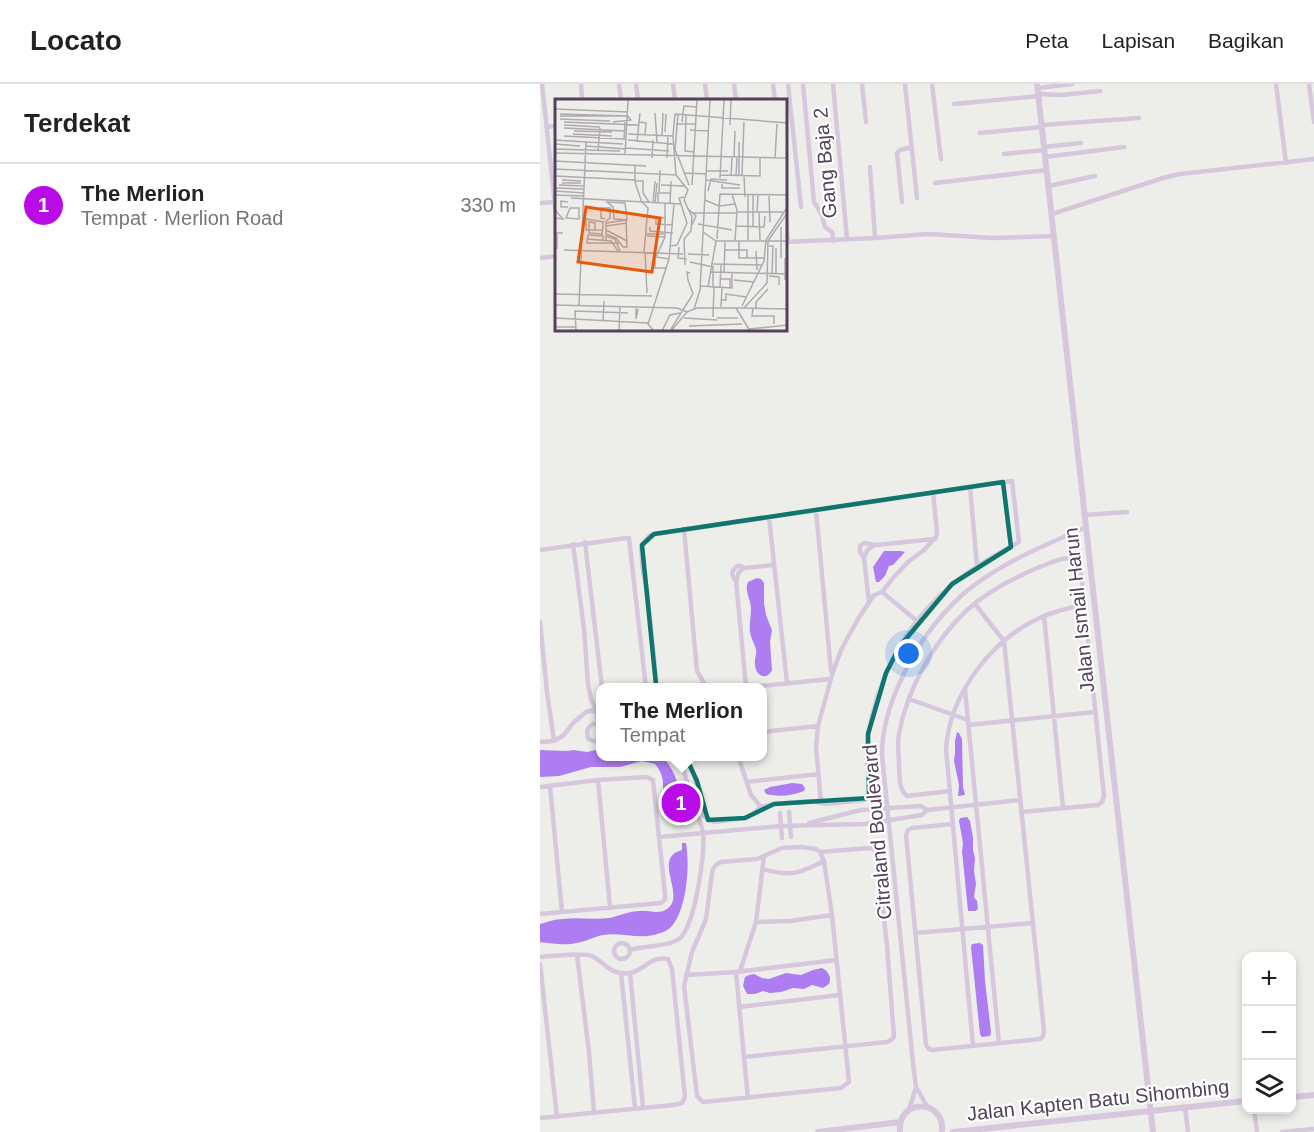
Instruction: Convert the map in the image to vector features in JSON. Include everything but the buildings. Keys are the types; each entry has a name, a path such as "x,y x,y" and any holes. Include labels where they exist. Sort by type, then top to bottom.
{"street":[{"path":"540,203 555,202 542,84"},
{"path":"581,84 582,99"},
{"path":"619,84 621,99"},
{"path":"636,84 638,99"},
{"path":"673,84 675,99"},
{"path":"705,84 707,99"},
{"path":"734,84 735,99"},
{"path":"773,84 775,99"},
{"path":"788,84 801,207"},
{"path":"803,84 814,202 822,214 825,227 833,236"},
{"name":"Gang Baja 2","path":"833,84 847,239"},
{"path":"862,84 866,122"},
{"path":"905,84 917,198"},
{"path":"932,84 941,159"},
{"path":"954,104 1072,84"},
{"path":"1276,84 1286,163"},
{"path":"1309,84 1314,122"},
{"path":"1038,91 1061,95 1101,91"},
{"name":"Jalan Ismail Harun","path":"1038,91 1153,1132"},
{"path":"980,133 1139,118"},
{"path":"546,127 555,126"},
{"path":"540,135 547,134"},
{"path":"1045,151 1081,142"},
{"path":"902,202 897,153 912,147"},
{"path":"1004,154 1124,147"},
{"path":"1052,214 1180,174 1314,159"},
{"path":"870,167 875,238"},
{"path":"935,183 1047,170"},
{"path":"1049,186 1095,176"},
{"path":"788,238 833,236 847,239 928,234 993,238 1054,236"},
{"path":"540,258 555,256"},
{"path":"657,683 641,548 650,535 1012,481 1019,542 977,566 952,584 917,621 900,646 886,673 868,734 871,794 869,798 827,804 811,801 788,807 761,807 745,818 714,822 704,816 699,789 688,761"},
{"path":"1003,482 1011,547"},
{"path":"969,487 977,566"},
{"path":"821,803 816,747 818,726 831,677 858,619 874,595 882,592 900,570 934,539 937,532 933,492"},
{"path":"816,510 831,677"},
{"path":"1085,515 1127,513"},
{"path":"770,517 787,683"},
{"name":"Citraland Boulevard","path":"909,1110 916,1087 882,742 886,718 895,692 921,642 963,595 1017,559 1086,527"},
{"path":"684,529 698,671 705,683"},
{"path":"540,550 585,542 629,538 646,683"},
{"path":"869,602 864,558 860,552 860,546 864,543 876,545 934,539"},
{"path":"585,542 602,683"},
{"path":"573,544 584,629 588,684 591,699 596,705"},
{"path":"950,791 907,796 901,789 898,746 903,719 909,699 926,663 942,639 967,611 989,593 1018,576 1048,564 1068,558 1077,559 1080,562 1104,796 1098,805 1021,812"},
{"path":"744,683 736,581 732,573 733,569 737,566 744,568 774,565"},
{"path":"882,592 917,621"},
{"path":"953,824 912,828 906,835 926,1045 932,1050 1040,1039 1044,1031 1004,641 975,604"},
{"path":"973,1046 946,749 953,714 965,687 977,670 1004,641 1044,616 1084,604"},
{"path":"1044,616 1063,808"},
{"path":"540,622 554,741"},
{"path":"767,685 831,677"},
{"path":"965,687 999,1043"},
{"path":"540,692 547,692"},
{"path":"909,699 953,714 968,722 1095,712"},
{"path":"540,742 554,741 564,735 586,712 596,709"},
{"path":"596,724 588,727 586,732 588,738 596,741"},
{"path":"767,731 818,726"},
{"path":"630,950 678,940 690,922 698,892 703,833 680,761"},
{"path":"740,761 751,795 761,807"},
{"path":"747,782 819,774"},
{"path":"540,787 598,780 647,777 653,780 665,894 665,899 661,903 540,914"},
{"path":"598,780 610,907"},
{"path":"550,786 562,912"},
{"path":"803,824 861,810 921,806 927,810 1020,800"},
{"path":"788,807 792,842"},
{"path":"779,808 783,842"},
{"path":"659,837 803,824 865,824 922,815 927,810"},
{"path":"783,842 792,842 816,849 824,861 832,915 849,1082 841,1088 703,1102 697,1096 684,986 692,952 705,919 713,867 721,862 757,859 783,842"},
{"path":"744,1057 886,1042 894,1037 877,854 870,848 820,852"},
{"path":"748,1098 738,972 756,922 764,856"},
{"path":"762,869 786,875 824,861"},
{"path":"756,922 790,921 832,915"},
{"path":"915,933 1033,923"},
{"path":"630,950 625,944 621,944 617,946 615,953 622,959 625,973 643,1107"},
{"path":"622,959 628,957 630,950"},
{"path":"577,955 594,1112"},
{"path":"540,957 589,955 612,971 625,973 639,969 648,962 668,959 672,969 685,1097 682,1103 540,1118"},
{"path":"686,975 738,972 836,960"},
{"path":"540,964 542,1000 557,1117"},
{"path":"625,973 635,1108"},
{"path":"739,1007 839,995"},
{"name":"Citraland Boulevard","path":"916,1087 928,1108"},
{"path":"1296,1097 1314,1095"},
{"name":"Jalan Kapten Batu Sihombing","path":"953,1132 1242,1101"},
{"path":"900,1132 900,1122 905,1113 918,1106 933,1110 940,1118 942,1132"},
{"path":"1185,1107 1188,1132"},
{"path":"1255,1114 1257,1132"},
{"path":"818,1132 900,1122"},
{"path":"1282,1132 1314,1129"}],"highlighted area":[{"path":"1003,482 1011,547 952,584 900,646 886,673 868,734 869,798 774,804 745,818 708,820 697,781 657,695 642,545 654,534"}],"shaded area":[{"path":"884,551 905,552 893,565 889,566 885,576 876,582 873,567"},
{"path":"757,578 764,583 766,615 772,630 770,642 772,670 767,676 761,676 755,668 756,652 750,632 751,605 747,589 748,582"},
{"path":"957,732 962,739 965,795 958,796 959,785 954,761"},
{"path":"540,750 587,752 596,750 596,761 642,761 620,767 591,767 559,776 540,777"},
{"path":"642,761 666,761 672,770 677,783 681,813 685,817 684,826 667,816 663,804 662,777 655,764"},
{"path":"792,783 802,784 804,791 780,796 766,794 764,790 770,787"},
{"path":"967,817 970,821 975,858 974,897 978,909 975,911 968,911 959,821 960,818"},
{"path":"682,843 686,843 687,852 686,887 681,910 669,929 648,936 603,935 571,944 540,942 540,924 551,921 569,918 609,918 632,912 657,912 667,909 672,903 673,895 669,861 673,854 682,850"},
{"path":"972,944 983,945 991,1032 990,1036 982,1037 971,947"},
{"path":"822,968 830,977 829,984 823,988 812,985 804,989 793,988 781,992 763,991 747,994 743,986 745,977 749,975 754,974 769,979 786,973 801,975"}],"place":[{"name":"The Merlion","path":"681,803"}]}
